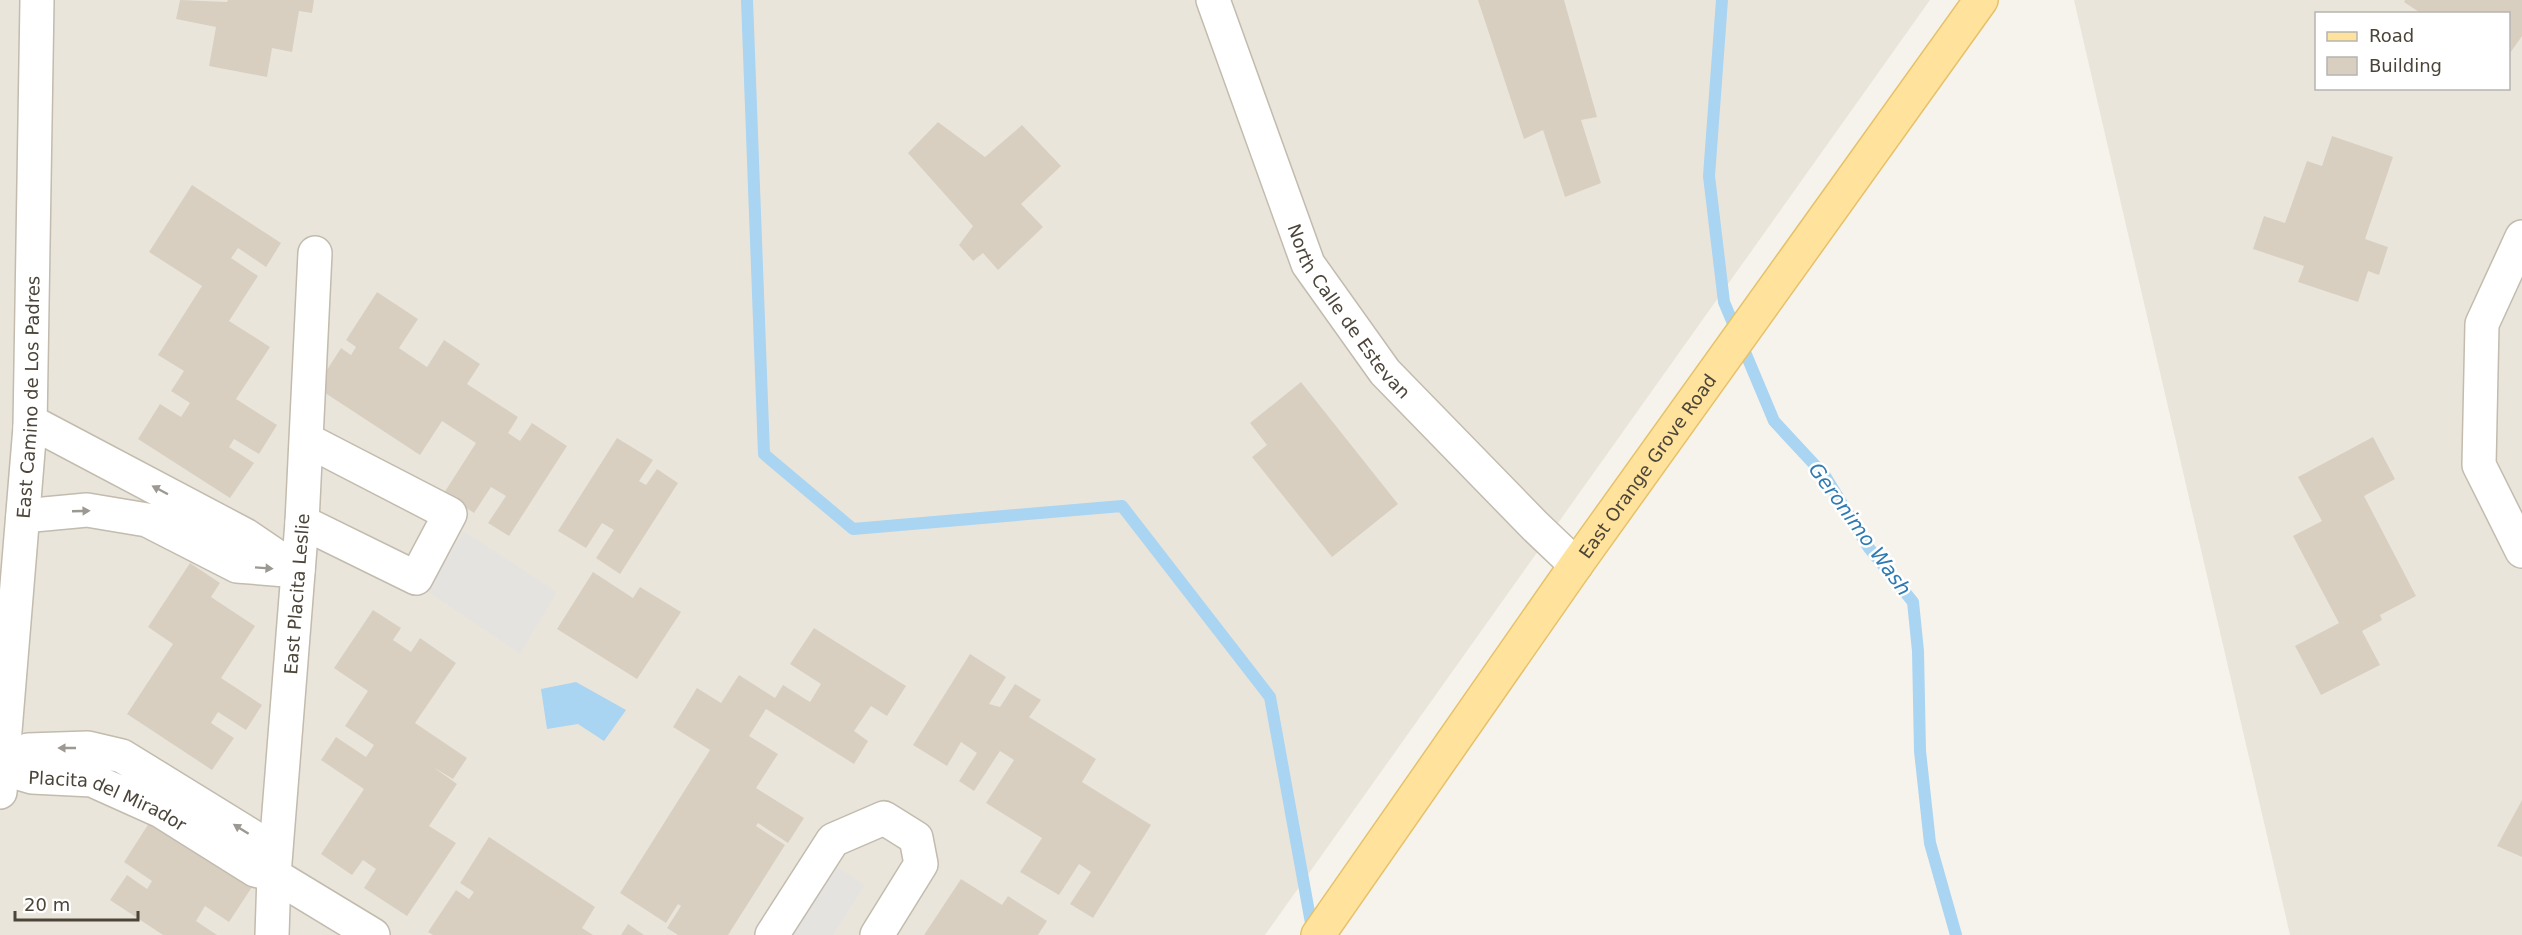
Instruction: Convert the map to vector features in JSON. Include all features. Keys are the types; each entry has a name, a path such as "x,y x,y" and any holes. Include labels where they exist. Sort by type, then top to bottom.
{"main road":[{"name":"East Orange Grove Road","path":"1318,935 1576,565 1981,0"}],"street":[{"name":"East Camino de Los Padres","path":"1,780 30,427 37,0"},
{"name":"North Calle de Estevan","path":"1213,0 1308,264 1385,372 1576,565"},
{"path":"2522,237 2482,324 2479,465 2522,552"},
{"name":"East Placita Leslie","path":"272,935 274,875 302,522 315,253"},
{"path":"30,427 37,425 245,535 298,571"},
{"path":"302,522 416,578 450,514 307,440"},
{"path":"23,516 87,510 147,520 237,566 298,571"},
{"name":"Placita del Mirador","path":"1,780 28,750 88,748 122,756 255,838 274,875"},
{"path":"772,935 833,840 884,818 916,838 921,864 877,935"},
{"path":"274,875 373,935"}],"shaded area":[{"path":"0,0 1930,0 1265,935 0,935"},
{"path":"2074,0 2522,0 2522,935 2290,935"},
{"path":"464,531 557,592 520,654 427,591"},
{"path":"828,861 865,885 833,935 786,935"}],"water":[{"path":"576,682 626,710 604,741 578,724 547,729 541,689"}],"building":[{"path":"180,0 227,2 228,0 314,0 312,13 299,11 292,52 272,48 267,77 209,66 216,27 176,19"},
{"path":"1478,0 1564,0 1597,117 1581,120 1601,183 1565,197 1543,130 1524,139"},
{"path":"2405,0 2522,0 2522,36 2510,53 2510,12 2419,12 2404,2"},
{"path":"938,122 985,157 1022,125 1061,166 1021,204 1043,227 998,270 983,253 973,261 959,245 973,226 908,153"},
{"path":"2332,136 2393,157 2365,239 2388,247 2379,275 2368,271 2358,302 2298,282 2304,266 2253,249 2264,216 2285,223 2307,161 2322,166"},
{"path":"192,185 281,243 266,267 238,248 231,258 258,276 229,321 270,347 236,399 277,425 259,454 234,439 229,447 254,463 230,498 138,439 160,404 181,417 190,403 171,391 184,371 158,355 202,286 149,252"},
{"path":"377,292 418,319 399,348 427,367 444,340 480,364 467,384 518,417 508,433 520,441 532,423 567,446 509,536 488,523 506,496 491,487 474,513 444,493 476,443 442,421 420,455 316,387 341,348 351,355 356,347 346,340"},
{"path":"1301,382 1398,504 1332,557 1252,457 1267,445 1250,423"},
{"path":"2373,437 2395,479 2364,496 2416,596 2380,615 2382,620 2362,631 2380,665 2321,695 2295,646 2339,623 2293,536 2322,521 2298,477"},
{"path":"617,438 653,460 639,481 646,485 657,469 678,483 620,574 596,558 614,530 602,523 586,548 558,531"},
{"path":"190,563 220,583 211,597 255,626 221,678 262,705 246,730 218,712 211,723 234,738 212,770 127,714 173,644 148,627"},
{"path":"593,572 633,598 640,587 681,612 637,679 557,629"},
{"path":"373,610 401,628 393,640 411,652 420,638 456,663 415,723 467,758 453,779 433,767 457,784 429,826 456,843 407,916 364,888 376,869 363,860 352,875 321,854 364,789 321,760 336,737 366,757 374,745 345,726 368,691 334,668"},
{"path":"814,628 906,686 887,716 871,706 854,731 868,741 854,764 766,709 749,736 778,754 756,788 804,818 788,843 758,823 756,826 785,845 728,935 678,935 667,928 681,906 678,904 666,923 620,893 710,750 673,727 697,688 721,703 739,675 775,698 783,685 810,702 821,684 790,664"},
{"path":"970,654 1006,677 989,704 1000,707 1015,684 1041,700 1029,717 1096,759 1082,782 1151,825 1093,918 1070,904 1091,872 1079,864 1059,895 1020,872 1042,838 986,803 1014,760 1000,751 974,791 959,781 977,753 961,742 947,766 913,745"},
{"path":"2522,800 2522,857 2497,846"},
{"path":"151,820 252,887 229,922 205,906 196,921 217,935 163,935 110,900 127,875 147,889 152,881 124,862"},
{"path":"489,837 595,907 582,928 593,935 433,935 428,932 456,890 469,899 474,892 460,883"},
{"path":"961,879 1002,905 1008,896 1047,921 1038,935 924,935"},
{"path":"628,924 644,935 621,935"}],"waterway":[{"path":"747,0 764,454 853,529 1122,506 1270,697 1313,934"},
{"name":"Geronimo Wash","path":"1722,0 1709,176 1724,302 1774,421 1825,476 1869,548 1913,602 1918,651 1920,751 1930,843 1956,935"}]}
